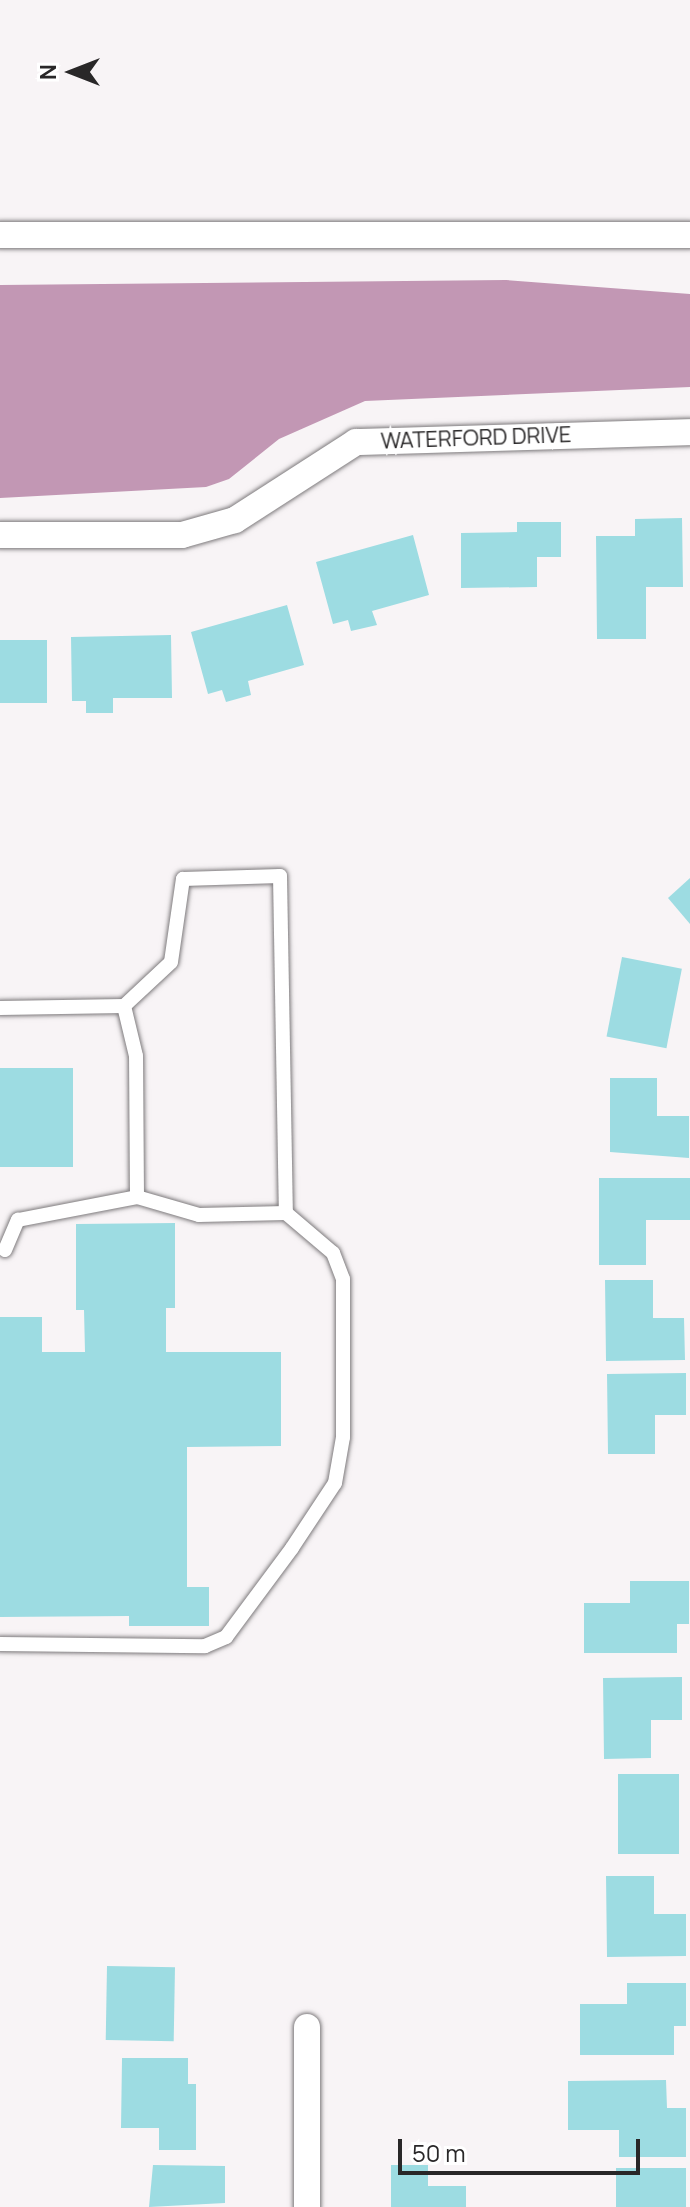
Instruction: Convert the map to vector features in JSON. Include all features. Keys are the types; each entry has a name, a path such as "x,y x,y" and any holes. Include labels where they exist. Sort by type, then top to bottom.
{"street":[{"path":"0,235 690,235"},
{"name":"WATERFORD DRIVE","path":"0,535 182,535 235,520 356,442 690,432"},
{"path":"307,2027 307,2207"}],"lane":[{"path":"0,1008 124,1006 171,962 183,879 280,876 286,1213"},
{"path":"124,1006 136,1056 137,1197"},
{"path":"0,1644 205,1646 226,1637 292,1548 335,1483 343,1437 343,1279 333,1253 286,1213 199,1215 137,1197 18,1220 5,1250"}],"shaded area":[{"path":"506,280 690,294 690,387 365,401 279,439 229,479 206,487 0,498 0,285"}],"building":[{"path":"682,518 683,587 646,587 646,639 597,639 596,536 635,536 635,519"},
{"path":"517,522 561,522 561,557 537,557 537,587 461,588 461,533 517,532"},
{"path":"413,535 429,595 372,611 377,625 351,631 348,620 333,624 316,562"},
{"path":"287,605 304,665 248,681 251,695 226,702 222,690 208,694 191,632"},
{"path":"171,635 172,698 113,698 113,713 86,713 86,701 72,701 71,637"},
{"path":"0,640 47,640 47,703 0,703"},
{"path":"690,878 690,924 668,898"},
{"path":"622,957 682,969 666,1048 607,1037"},
{"path":"0,1068 73,1068 73,1167 0,1167"},
{"path":"610,1078 657,1078 657,1116 689,1116 689,1158 610,1152"},
{"path":"599,1178 690,1178 690,1220 646,1220 646,1265 599,1265"},
{"path":"175,1223 175,1308 166,1308 166,1352 281,1352 281,1446 187,1447 187,1587 209,1587 209,1626 129,1626 129,1616 0,1617 0,1317 42,1317 42,1352 85,1352 84,1310 76,1310 76,1224"},
{"path":"605,1280 653,1280 653,1318 684,1318 685,1360 606,1361"},
{"path":"686,1373 686,1415 655,1415 655,1454 608,1454 607,1374"},
{"path":"630,1581 689,1581 689,1624 677,1624 677,1653 584,1653 584,1603 630,1603"},
{"path":"682,1677 682,1720 651,1720 651,1758 604,1759 603,1678"},
{"path":"618,1774 679,1774 679,1854 618,1854"},
{"path":"606,1876 654,1876 654,1914 686,1914 686,1956 607,1957"},
{"path":"107,1966 175,1967 174,2041 106,2040"},
{"path":"627,1983 686,1983 686,2026 674,2026 674,2055 580,2055 580,2004 627,2004"},
{"path":"122,2058 188,2058 188,2084 196,2084 196,2150 159,2150 159,2128 121,2128"},
{"path":"666,2080 667,2108 686,2108 686,2157 619,2157 619,2130 568,2130 568,2081"},
{"path":"153,2165 225,2166 225,2203 149,2207"},
{"path":"391,2165 428,2165 428,2186 466,2186 466,2207 391,2207"},
{"path":"616,2168 686,2168 686,2207 616,2207"}]}
